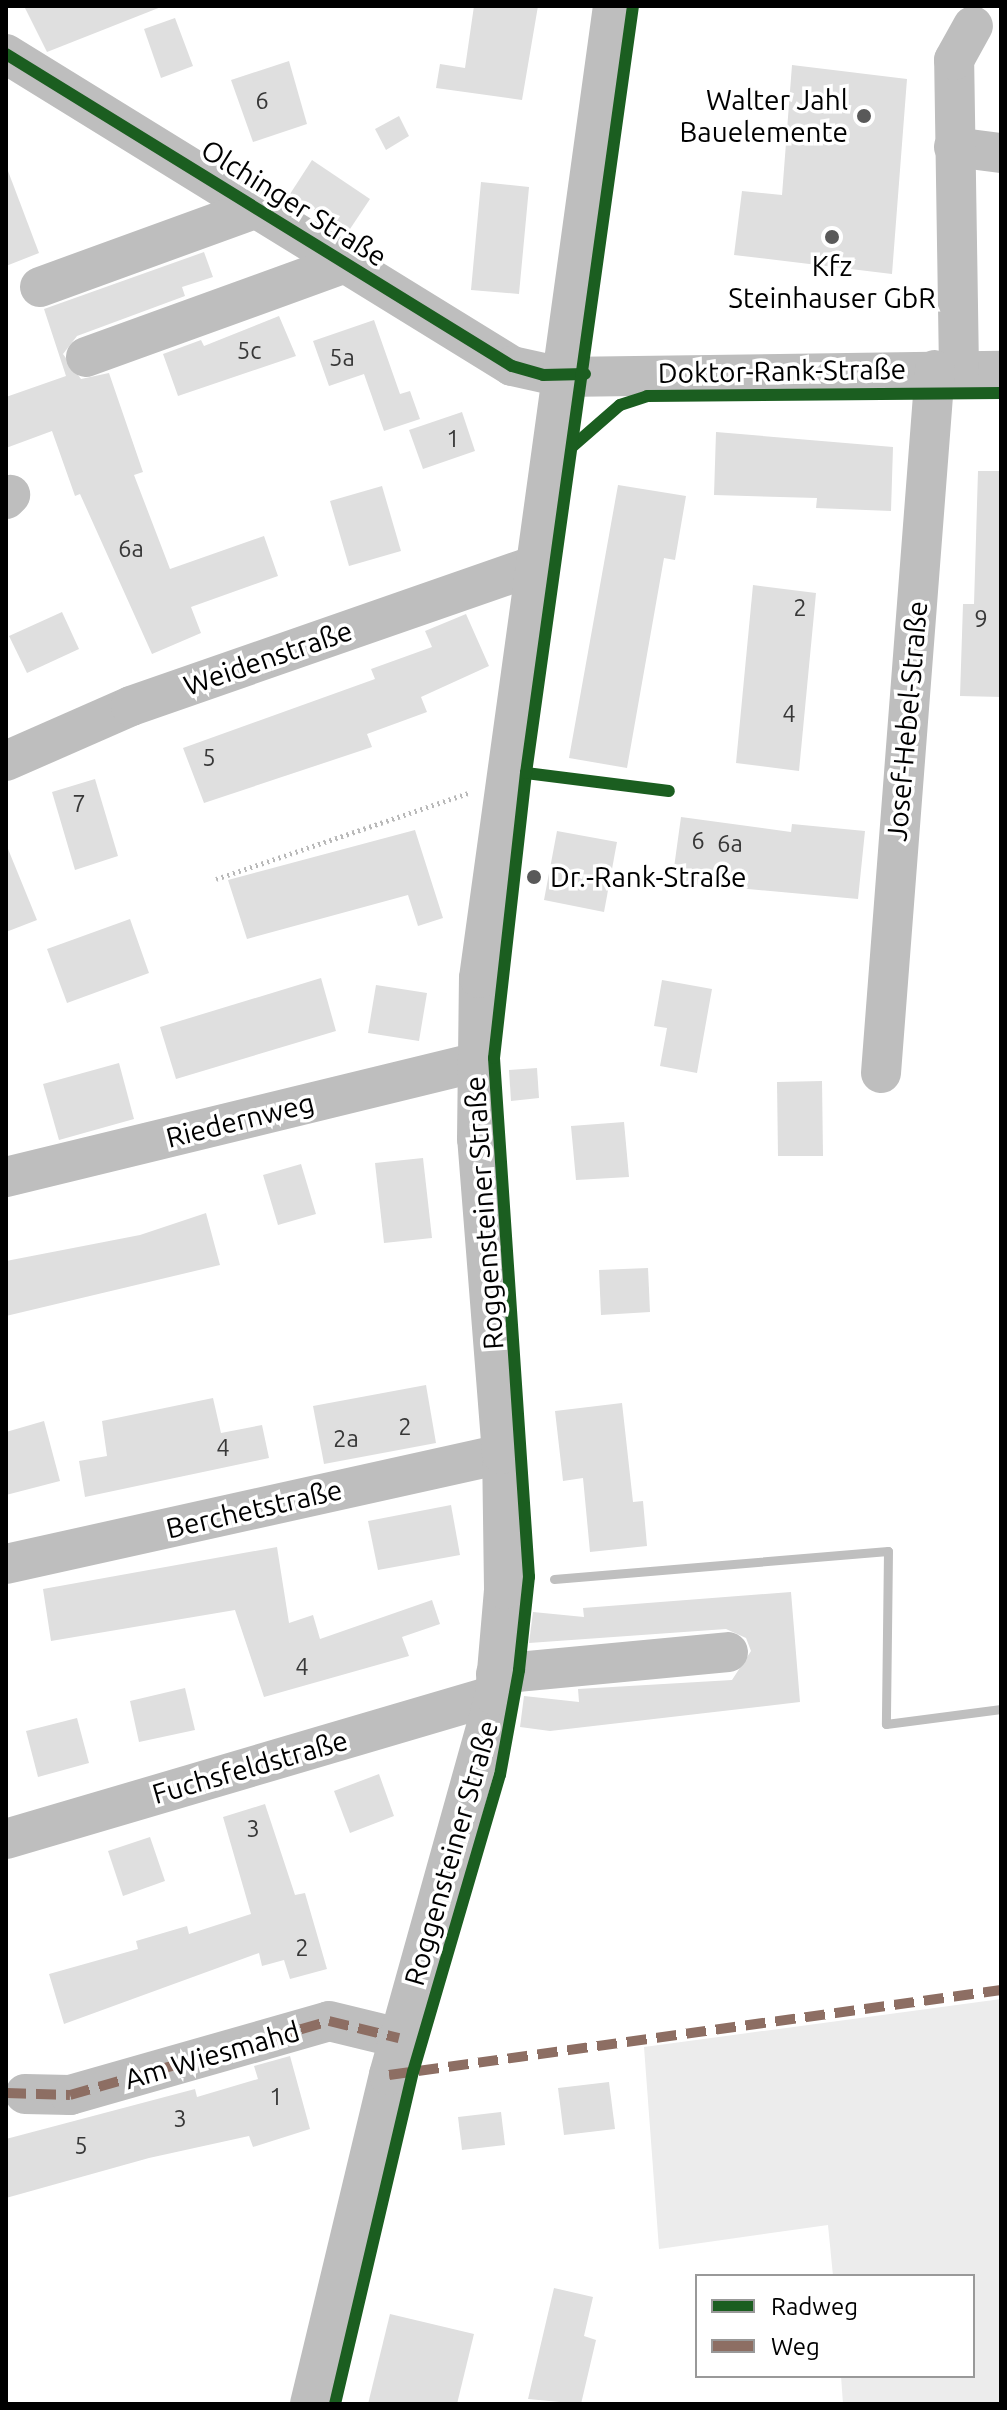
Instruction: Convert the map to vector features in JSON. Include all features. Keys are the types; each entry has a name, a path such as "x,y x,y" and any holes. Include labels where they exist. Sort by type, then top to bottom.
{"street":[{"name":"Roggensteiner Straße","path":"310,2404 399,2038 496,1684 502,1454 474,1063 516,777 534,566 613,6"},
{"name":"Josef-Hebel-Straße","path":"881,1073 947,370 954,60 973,26"},
{"name":"Olchinger Straße","path":"6,54 512,366 562,377"},
{"path":"954,147 1001,153"},
{"path":"40,287 257,208"},
{"path":"86,357 345,263"},
{"name":"Doktor-Rank-Straße","path":"562,377 1001,371"},
{"name":"Weidenstraße","path":"6,761 131,706 534,566"},
{"name":"Riedernweg","path":"7,1171 474,1063"},
{"name":"Berchetstraße","path":"6,1564 502,1454"},
{"name":"Fuchsfeldstraße","path":"6,1839 496,1684 728,1652"},
{"name":"Am Wiesmahd","path":"25,2094 70,2095 329,2021 399,2038"}],"path":[{"path":"216,879 516,777 669,791"}],"shaded area":[{"path":"1001,1999 1001,2404 843,2404 841,2378 975,2378 975,2274 833,2274 828,2225 659,2249 644,2047"}],"building":[{"path":"24,6 160,6 161,7 47,52"},
{"path":"474,6 538,6 522,100 436,88 440,64 465,68"},
{"path":"175,18 193,66 161,78 144,29"},
{"path":"289,61 307,124 253,142 231,80"},
{"path":"792,65 907,79 892,274 734,255 742,191 782,195"},
{"path":"399,116 409,136 386,150 375,129"},
{"path":"312,160 370,199 348,232 290,194"},
{"path":"6,172 39,253 6,266"},
{"path":"481,182 529,187 519,294 471,290"},
{"path":"204,252 213,277 182,287 185,296 77,336 63,354 81,379 109,373 143,472 134,475 170,569 264,536 278,576 191,607 201,633 152,654 80,494 75,496 52,431 6,448 6,397 66,376 44,309"},
{"path":"279,316 296,356 178,396 163,354 201,340 204,346"},
{"path":"374,320 400,394 410,391 420,419 384,431 364,374 329,386 313,341"},
{"path":"462,412 475,451 423,469 409,430"},
{"path":"716,432 893,447 891,511 816,508 817,498 714,495"},
{"path":"978,471 1001,471 1001,697 960,696 963,604 974,604"},
{"path":"618,485 686,496 675,560 664,558 627,768 569,758"},
{"path":"382,486 401,551 349,566 330,501"},
{"path":"753,585 816,593 799,771 736,763"},
{"path":"62,612 79,649 27,673 9,636"},
{"path":"466,614 489,666 421,697 427,712 367,734 372,747 204,803 183,748 375,679 371,669 432,647 425,631"},
{"path":"95,779 118,856 75,870 52,792"},
{"path":"681,817 791,832 792,824 865,831 858,899 672,882"},
{"path":"415,830 443,918 418,926 408,895 247,939 228,880"},
{"path":"557,831 617,842 604,912 544,900"},
{"path":"6,844 37,920 6,932"},
{"path":"130,919 149,973 67,1003 47,949"},
{"path":"321,978 336,1031 176,1079 160,1027"},
{"path":"662,980 712,989 697,1073 660,1066 667,1028 654,1026"},
{"path":"376,985 427,993 419,1041 368,1033"},
{"path":"119,1063 134,1119 59,1140 43,1084"},
{"path":"537,1068 539,1098 511,1101 509,1070"},
{"path":"822,1081 823,1156 778,1156 777,1082"},
{"path":"624,1122 629,1177 576,1180 571,1126"},
{"path":"423,1158 432,1238 384,1243 375,1163"},
{"path":"301,1164 316,1214 278,1225 263,1175"},
{"path":"206,1213 220,1265 6,1316 6,1261 140,1235"},
{"path":"648,1268 650,1312 601,1315 599,1270"},
{"path":"426,1385 436,1443 324,1464 313,1406"},
{"path":"213,1398 221,1433 262,1425 269,1458 85,1497 79,1461 107,1456 102,1421"},
{"path":"622,1403 633,1502 643,1501 647,1546 590,1552 583,1478 563,1481 555,1411"},
{"path":"44,1421 60,1481 6,1495 6,1432"},
{"path":"451,1505 460,1555 378,1570 368,1521"},
{"path":"277,1547 289,1623 313,1615 320,1639 432,1600 440,1624 402,1637 409,1656 264,1697 235,1610 51,1641 43,1589"},
{"path":"791,1592 800,1702 550,1731 520,1727 524,1696 579,1702 578,1689 732,1680 751,1651 746,1638 726,1629 529,1643 533,1612 584,1617 583,1608"},
{"path":"185,1688 195,1730 139,1742 130,1701"},
{"path":"77,1718 89,1763 38,1777 26,1731"},
{"path":"379,1774 394,1816 350,1833 334,1791"},
{"path":"265,1804 295,1895 305,1893 327,1969 290,1979 284,1960 262,1966 259,1953 64,2024 49,1974 138,1949 136,1941 187,1926 189,1934 251,1914 223,1817"},
{"path":"150,1837 165,1881 123,1896 108,1851"},
{"path":"290,2056 310,2129 253,2147 249,2136 149,2158 6,2198 6,2139 195,2089 197,2097 258,2079 254,2066"},
{"path":"609,2082 615,2129 564,2135 558,2088"},
{"path":"501,2112 505,2145 462,2150 458,2117"},
{"path":"554,2288 593,2297 584,2336 596,2340 581,2404 528,2399"},
{"path":"390,2314 474,2334 457,2404 368,2404"}],"waterway":[{"path":"554,1579 888,1551 886,1724 1001,1709"}],"marked path":[{"path":"389,2075 1001,1990"},
{"path":"6,2093 70,2095 329,2021 399,2038"}],"cycle path":[{"path":"335,2404 413,2072 500,1775 519,1670 529,1577 494,1058 526,773 633,6"},
{"path":"6,54 512,366 543,375 585,374"},
{"path":"573,446 620,405 647,396 1001,393"},
{"path":"526,773 669,791"}],"place":[{"name":"Walter Jahl Bauelemente","path":"864,116"},
{"name":"Kfz Steinhauser GbR","path":"832,237"},
{"name":"Dr.-Rank-Straße","path":"534,877"}]}
